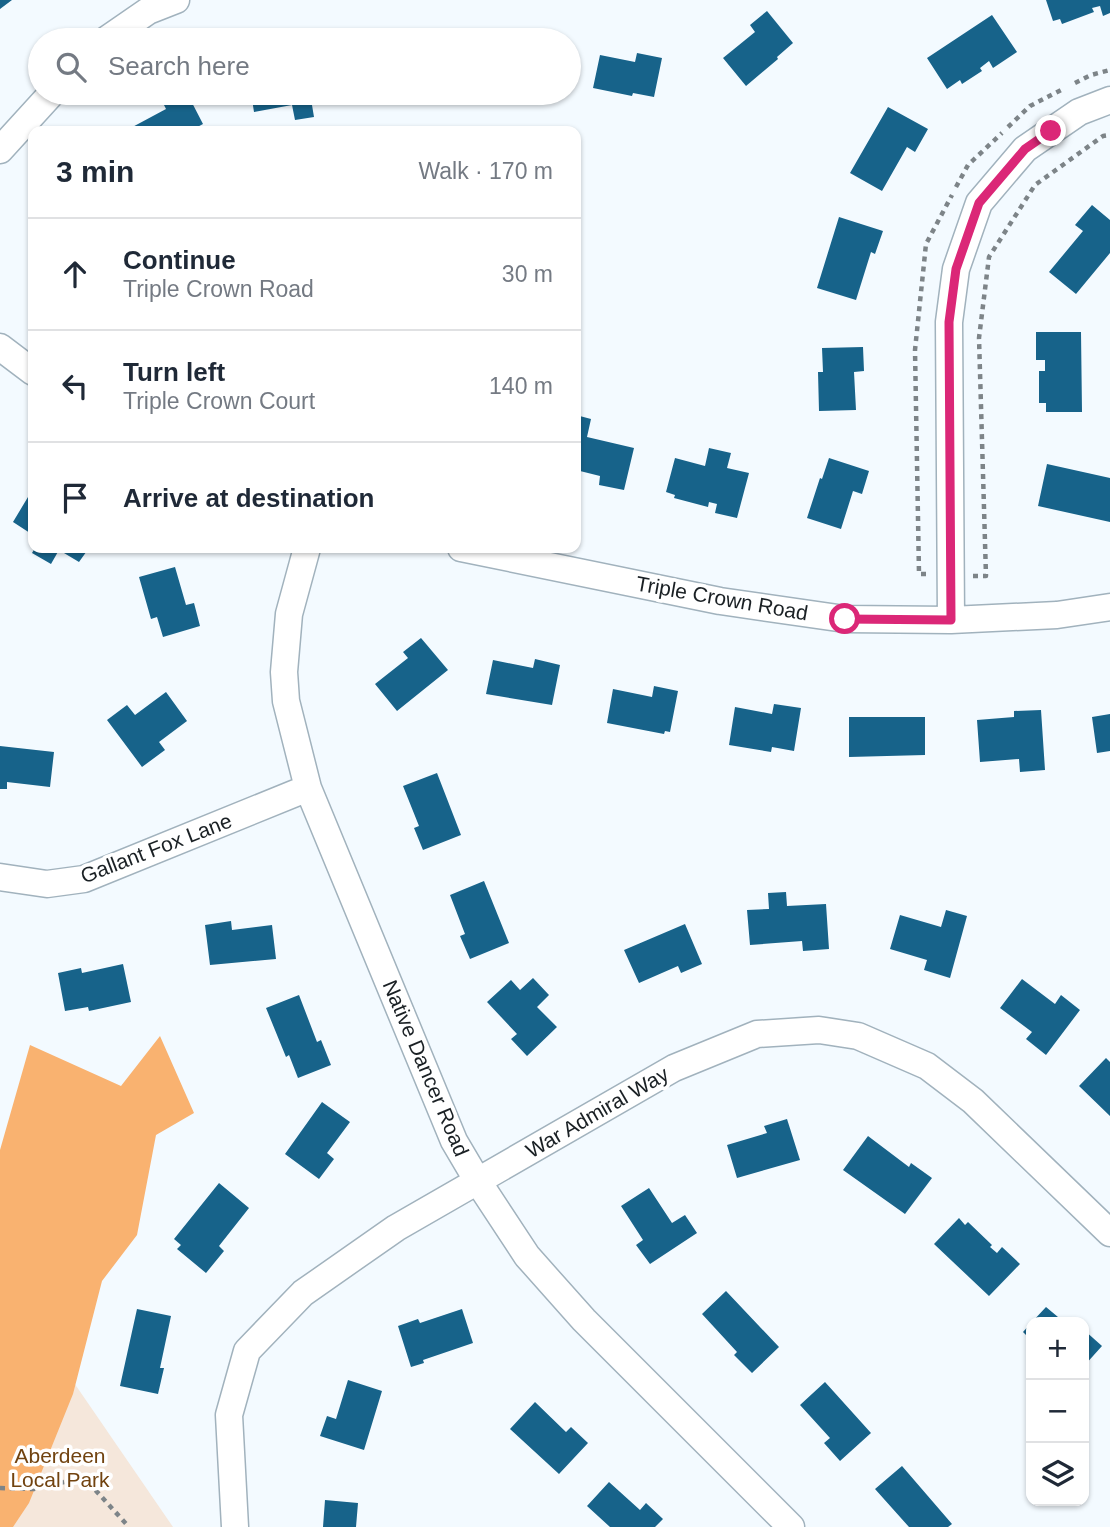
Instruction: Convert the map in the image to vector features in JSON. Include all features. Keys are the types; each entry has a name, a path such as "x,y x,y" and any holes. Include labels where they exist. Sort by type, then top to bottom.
{"street":[{"path":"123,28 148,10 176,0"},
{"path":"951,620 949,322 956,269 979,203 1025,149 1079,112 1110,100"},
{"path":"0,150 41,105"},
{"path":"0,347 28,368"},
{"name":"Native Dancer Road","path":"306,553 289,614 284,672 286,701 308,788 454,1141 527,1256 584,1321 790,1527"},
{"name":"Triple Crown Road","path":"486,553 745,604 845,619 951,620 1057,615 1110,607"},
{"name":"Gallant Fox Lane","path":"0,877 47,884 84,879 308,788"},
{"name":"War Admiral Way","path":"235,1527 229,1415 247,1351 303,1293 396,1228 477,1180 674,1068 757,1034 819,1030 858,1036 927,1066 973,1101 1110,1234"}],"path":[{"path":"919,574 986,576 979,338 989,257 1035,185 1103,136 1110,135"},
{"path":"0,1488 34,1489 73,1480 89,1483 130,1527"}],"green space":[{"name":"Aberdeen Local Park","path":"0,1275 173,1527 0,1527"}],"shaded area":[{"path":"160,1036 194,1113 156,1135 137,1235 102,1281 73,1394 29,1503 13,1527 0,1527 0,1150 30,1045 121,1086"}],"building":[{"path":"0,0 12,0 0,9"},
{"path":"1046,0 1110,0 1110,13 1103,16 1100,6 1092,8 1094,12 1062,24 1060,19 1053,21"},
{"path":"767,11 793,43 746,86 723,58 755,32 750,25"},
{"path":"992,15 1017,52 993,68 989,61 980,68 982,71 962,84 960,80 947,89 927,58"},
{"path":"637,53 662,58 654,97 633,93 632,96 593,88 600,55 635,62"},
{"path":"164,105 193,105 203,124 134,126 166,109"},
{"path":"253,105 292,105 254,112"},
{"path":"292,105 312,105 314,117 295,120"},
{"path":"888,107 928,129 915,152 907,147 882,191 850,173"},
{"path":"1092,205 1110,220 1110,253 1076,294 1049,272 1083,231 1075,225"},
{"path":"839,217 883,231 875,254 871,252 856,300 817,288"},
{"path":"1036,332 1081,332 1082,412 1046,412 1046,403 1039,403 1039,371 1045,371 1045,360 1036,360"},
{"path":"863,347 864,371 854,372 856,410 819,411 818,372 823,372 822,348"},
{"path":"581,416 591,419 587,437 634,448 624,490 599,485 600,476 581,471"},
{"path":"709,448 731,453 727,468 749,473 737,518 715,513 717,504 709,502 708,507 674,498 675,495 666,492 675,458 705,466"},
{"path":"829,458 869,471 862,494 853,491 841,529 807,518"},
{"path":"1047,464 1110,478 1110,522 1038,506"},
{"path":"28,497 28,532 13,522"},
{"path":"32,553 57,553 51,564"},
{"path":"64,553 85,553 79,562"},
{"path":"175,567 186,605 194,603 200,626 163,637 157,617 151,619 139,577"},
{"path":"421,638 448,670 397,711 375,684 408,658 403,652"},
{"path":"535,659 560,665 552,705 486,694 493,660 533,668"},
{"path":"654,686 678,691 670,732 665,731 664,734 607,723 613,689 652,697"},
{"path":"166,692 187,721 159,742 165,750 142,767 107,720 127,705 135,715"},
{"path":"774,704 801,708 794,751 772,747 771,752 729,745 735,707 772,714"},
{"path":"1041,710 1045,770 1020,772 1019,759 980,762 977,720 1014,717 1014,711"},
{"path":"1110,714 1110,751 1097,753 1092,717"},
{"path":"849,717 925,717 925,755 849,757"},
{"path":"0,746 54,752 50,787 7,782 7,789 0,789"},
{"path":"437,773 461,835 423,850 414,828 419,826 403,786"},
{"path":"484,881 509,943 470,959 460,936 465,934 450,895"},
{"path":"786,892 787,906 826,904 829,949 803,951 802,941 750,945 747,910 769,909 768,893"},
{"path":"946,910 967,916 950,978 924,970 927,960 890,949 900,915 941,927"},
{"path":"231,921 232,930 272,925 276,959 210,965 205,925"},
{"path":"685,924 702,964 681,973 678,966 639,983 624,950"},
{"path":"123,964 131,1002 89,1011 88,1007 65,1011 58,973 81,968 82,973"},
{"path":"533,978 549,995 537,1007 557,1027 527,1056 511,1039 517,1034 487,1002 511,980 520,990"},
{"path":"1022,979 1055,1004 1061,995 1080,1010 1046,1055 1026,1039 1032,1032 1000,1008"},
{"path":"299,995 317,1042 321,1040 331,1065 298,1078 289,1055 286,1057 266,1008"},
{"path":"1106,1058 1110,1062 1110,1116 1079,1086"},
{"path":"322,1102 350,1122 327,1153 334,1159 319,1179 285,1154"},
{"path":"787,1119 800,1160 737,1178 727,1145 767,1133 764,1126"},
{"path":"868,1136 909,1167 911,1163 932,1178 905,1214 843,1170"},
{"path":"219,1183 249,1208 219,1246 224,1251 206,1273 177,1249 181,1245 174,1239"},
{"path":"649,1188 672,1223 685,1215 697,1233 650,1264 636,1245 643,1240 621,1206"},
{"path":"959,1218 965,1225 968,1222 997,1253 1002,1247 1020,1264 989,1296 934,1244"},
{"path":"726,1291 779,1347 752,1373 734,1355 737,1352 702,1314"},
{"path":"1046,1307 1058,1317 1037,1317"},
{"path":"137,1309 171,1316 160,1368 164,1368 158,1394 120,1386"},
{"path":"462,1309 473,1343 423,1360 424,1363 411,1367 398,1326 418,1319 420,1323"},
{"path":"1089,1334 1102,1346 1089,1360"},
{"path":"348,1380 382,1391 364,1450 320,1436 327,1416 336,1419"},
{"path":"825,1382 871,1433 840,1461 824,1443 830,1438 800,1405"},
{"path":"535,1402 566,1432 571,1427 588,1443 559,1474 510,1429"},
{"path":"902,1466 952,1524 948,1527 909,1527 875,1489"},
{"path":"609,1482 640,1510 646,1503 663,1519 655,1527 610,1527 587,1506"},
{"path":"325,1500 358,1503 356,1527 323,1527"}],"route":[{"path":"845,619 951,620 949,322 956,269 979,203 1025,149 1051,131"}]}
